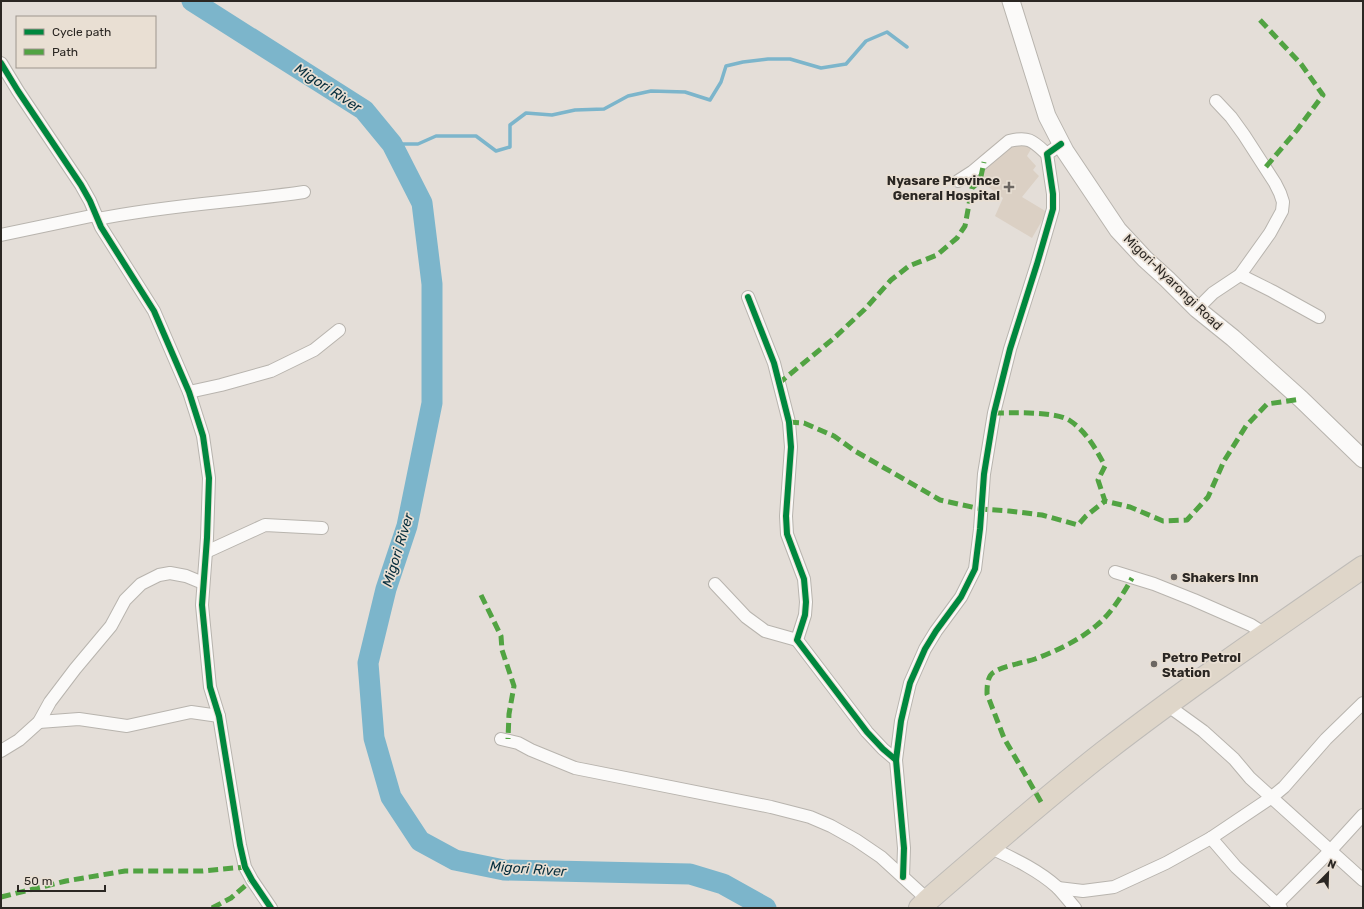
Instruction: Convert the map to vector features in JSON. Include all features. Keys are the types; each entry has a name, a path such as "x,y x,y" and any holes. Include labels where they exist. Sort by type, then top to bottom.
{"highway":[{"path":"924,904 1041,802 1104,752 1265,634 1363,567"}],"street":[{"name":"Migori-Nyarongi Road","path":"1011,1 1047,116 1061,144 1118,230 1145,259 1167,278 1197,309 1233,338 1302,399 1363,459"},
{"path":"1,63 81,186 104,232 154,311 189,392 203,436 209,478 202,605 210,687 219,716 245,867 271,908"},
{"path":"1197,309 1213,293 1240,275 1254,257 1277,221 1282,211 1283,202 1280,193 1244,135 1231,117 1216,101"},
{"path":"903,877 904,848 896,760 903,708 910,683 917,666 936,631 961,597 975,569 980,529 984,474 994,413 1010,349 1053,210 1053,194 1047,154 1032,140 1016,139 1009,141 972,172 958,181"},
{"path":"1047,154 1061,144"},
{"path":"1,235 131,212 206,203 241,201 304,192"},
{"path":"1240,275 1319,317"},
{"path":"748,297 774,363 789,422 791,447 786,516 787,534 804,579 806,602 805,615 797,640"},
{"path":"189,392 244,380 271,371 314,350 339,330"},
{"path":"206,552 265,525 322,528"},
{"path":"1115,572 1154,584 1179,594 1251,625 1265,634"},
{"path":"1,751 19,740 39,722 50,702 111,626 125,600 141,584 159,575 170,573 186,576 203,583"},
{"path":"715,584 746,617 765,631 797,640 868,732 883,749 896,760"},
{"path":"1058,888 1082,891 1114,887 1166,863 1211,838 1272,797 1284,787 1326,739 1363,703"},
{"path":"1167,705 1203,731 1234,759 1250,778 1363,880"},
{"path":"39,722 79,719 127,726 191,712 219,716"},
{"path":"501,739 518,743 575,768 771,807 810,817 832,826 856,840 880,857 903,877 924,904"},
{"path":"1211,838 1236,867 1279,906 1363,815"},
{"path":"989,847 1043,876 1058,888 1075,908"}],"shaded area":[{"name":"Nyasare Province General Hospital","path":"1015,134 1031,149 1027,156 1036,166 1033,170 1039,176 1022,197 1047,212 1032,238 995,216 1003,198 966,170 1004,136"}],"waterway":[{"name":"Migori River","path":"192,1 364,110 392,144 422,203 432,284 432,403 407,526 386,589 368,663 374,738 391,797 420,841 455,860 504,870 690,874 723,884 766,908"},
{"path":"392,144 418,144 436,136 476,136 496,151 510,147 510,125 526,113 552,115 575,110 604,109 628,96 651,91 685,92 710,100 721,82 726,66 768,59 790,59 821,68 846,64 866,41 887,32 907,47"}],"marked path":[{"path":"1260,20 1301,64 1323,95 1297,130 1265,168"},
{"path":"778,384 833,339 865,309 891,280 909,266 937,255 957,238 965,226 972,188 980,181 984,162"},
{"path":"994,413 1043,414 1062,417 1069,420 1081,429 1105,466 1098,480 1105,501 1130,507 1163,521 1187,520 1208,497 1224,461 1246,426 1267,404 1301,399"},
{"path":"789,422 804,423 834,436 855,451 940,500 981,509 1042,515 1078,525 1086,516 1105,501"},
{"path":"1041,802 1004,738 987,694 987,685 990,676 997,670 1007,666 1035,659 1068,645 1090,630 1102,621 1112,610 1132,578"},
{"path":"481,595 501,636 502,650 514,686 509,714 508,739"},
{"path":"1,897 66,881 125,871 202,871 245,867"},
{"path":"212,908 231,898 252,880"}],"cycle path":[{"path":"1,63 81,185 90,201 101,227 154,311 189,392 203,436 209,478 207,538 202,605 210,687 219,716 245,867 271,908"},
{"path":"903,877 904,848 896,760 901,721 910,683 925,649 936,631 961,597 975,569 980,529 984,474 994,413 1010,349 1053,209 1053,194 1047,154 1061,144"},
{"path":"748,297 774,363 789,422 791,447 786,516 787,534 804,579 806,602 805,615 797,640 867,732 896,760"}],"place":[{"name":"Nyasare Province General Hospital","path":"1009,187"},
{"name":"Shakers Inn","path":"1174,577"},
{"name":"Petro Petrol Station","path":"1154,664"}]}
